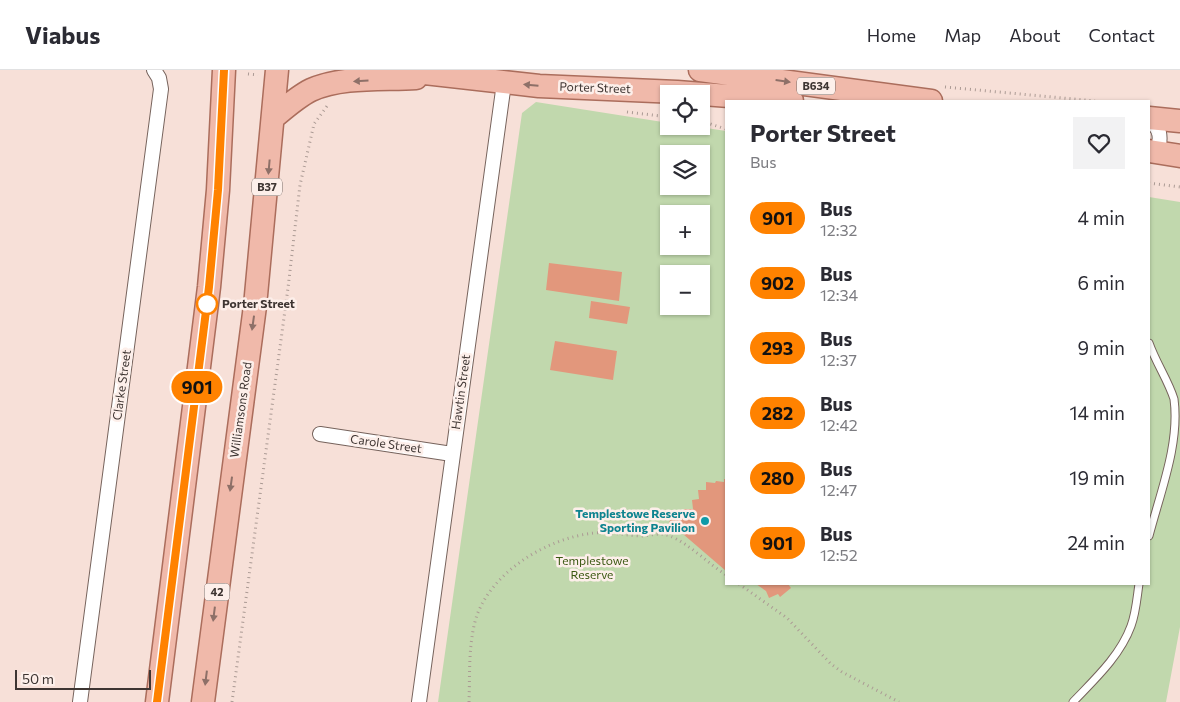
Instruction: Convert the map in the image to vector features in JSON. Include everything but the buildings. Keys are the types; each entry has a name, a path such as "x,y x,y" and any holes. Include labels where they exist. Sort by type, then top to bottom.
{"main road":[{"path":"157,702 209,287 218,190 224,70"},
{"name":"Porter Street","path":"398,70 504,83 677,92 779,100"},
{"name":"B634","path":"700,70 935,94"},
{"name":"B37","path":"267,73 273,118"},
{"path":"273,118 296,99 313,90 336,84 445,76"},
{"name":"Williamsons Road","path":"203,702 261,257 273,118"},
{"path":"1150,120 1180,121"},
{"path":"1153,152 1180,156"}],"street":[{"name":"Clarke Street","path":"80,702 161,89 159,78 154,70"},
{"name":"Hawtin Street","path":"420,702 452,454 504,83"},
{"path":"1150,121 1159,132 1160,142 1153,152"},
{"name":"Carole Street","path":"320,434 452,454"}],"lane":[{"path":"1150,345 1174,398 1179,431 1176,448 1150,533"},
{"path":"1073,702 1097,678 1122,646 1132,624 1139,585"}],"path":[{"path":"248,74 267,73"},
{"path":"935,94 1072,100"},
{"path":"232,702 287,298 300,185 314,124 327,105"},
{"path":"710,124 725,129"},
{"path":"1150,183 1180,187"},
{"path":"469,702 472,642 478,615 491,591 504,576 538,551 556,542 584,535 615,533 642,536 662,534 677,540 725,574"},
{"path":"740,585 787,618 831,664 842,672 899,702"}],"green space":[{"name":"Templestowe Reserve","path":"536,102 660,122 660,135 710,135 710,129 725,131 725,585 1150,585 1150,197 1180,202 1180,627 1166,702 438,702 522,113"}],"bus line":[{"name":"901","path":"157,702 209,287 218,190 224,70"}],"place":[{"name":"Porter Street","path":"207,304"},
{"name":"Templestowe Reserve Sporting Pavilion","path":"705,521"}]}
